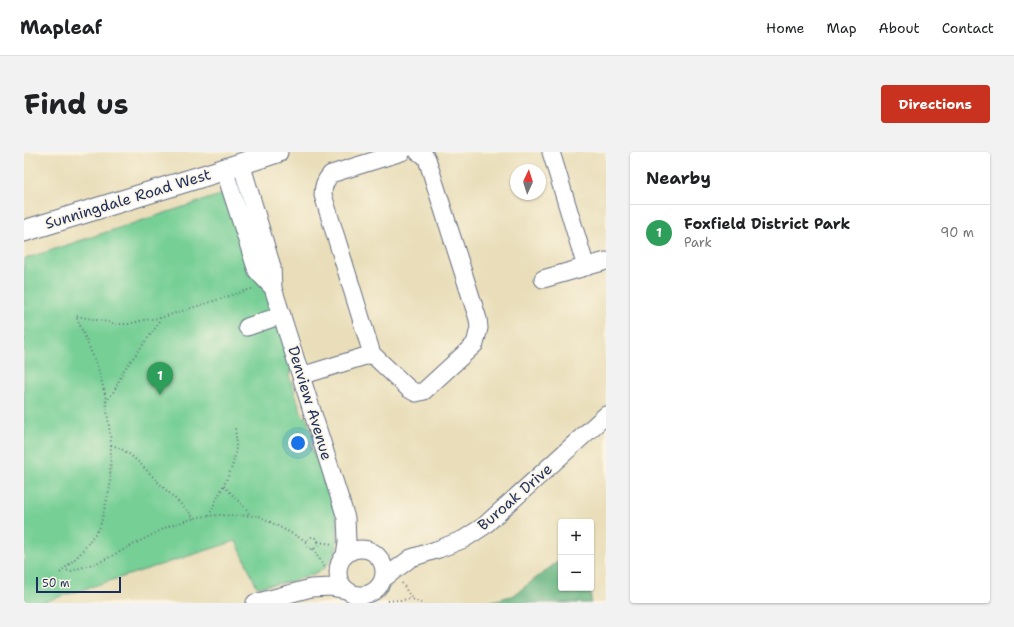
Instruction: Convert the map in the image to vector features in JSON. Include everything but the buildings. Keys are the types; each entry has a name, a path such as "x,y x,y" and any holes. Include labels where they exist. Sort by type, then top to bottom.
{"main road":[{"name":"Sunningdale Road West","path":"24,231 277,152"}],"street":[{"path":"402,152 331,174 326,180 323,188 323,195 372,354 409,389 416,393 424,391 475,344 479,328 478,319 427,159 423,154 418,152"},
{"path":"551,152 586,267"},
{"name":"Denview Avenue","path":"233,166 272,267 273,288 346,518 360,540 373,553"},
{"path":"543,280 606,261"},
{"path":"247,327 282,315"},
{"path":"301,376 372,354"},
{"name":"Buroak Drive","path":"370,596 411,558 464,539 484,526 606,415"},
{"name":"Denview Avenue","path":"337,559 347,542 346,518"},
{"path":"311,588 337,559 357,550 373,553 383,566 370,596"},
{"name":"Buroak Drive","path":"373,553 411,558"},
{"path":"337,559 339,580 370,596"},
{"path":"255,603 311,588 331,587 370,596"}],"path":[{"path":"60,573 80,554 100,526 110,487 111,445 106,402 98,368 76,316 118,324 129,324 160,318 251,289 273,288"},
{"path":"106,402 114,391 124,370 156,326 160,318"},
{"path":"209,516 233,467 237,441 235,428"},
{"path":"111,445 117,446 145,469 191,514 194,519"},
{"path":"224,486 247,510 250,516"},
{"path":"63,570 71,571 88,566 169,526 209,516 259,516 306,541"},
{"path":"306,541 313,537 315,538 337,559"},
{"path":"306,541 307,547 337,559"},
{"path":"313,549 316,548 318,542"},
{"path":"400,580 412,599"},
{"path":"370,596 412,599 421,603"}],"green space":[{"path":"226,193 270,294 293,363 289,376 302,414 307,419 314,439 310,444 319,467 329,479 338,522 336,552 325,568 313,574 289,582 257,587 236,541 40,603 24,603 24,259"},
{"path":"558,561 558,591 591,591 591,603 485,603 514,595"}],"place":[{"name":"Foxfield District Park","path":"160,395"}]}
